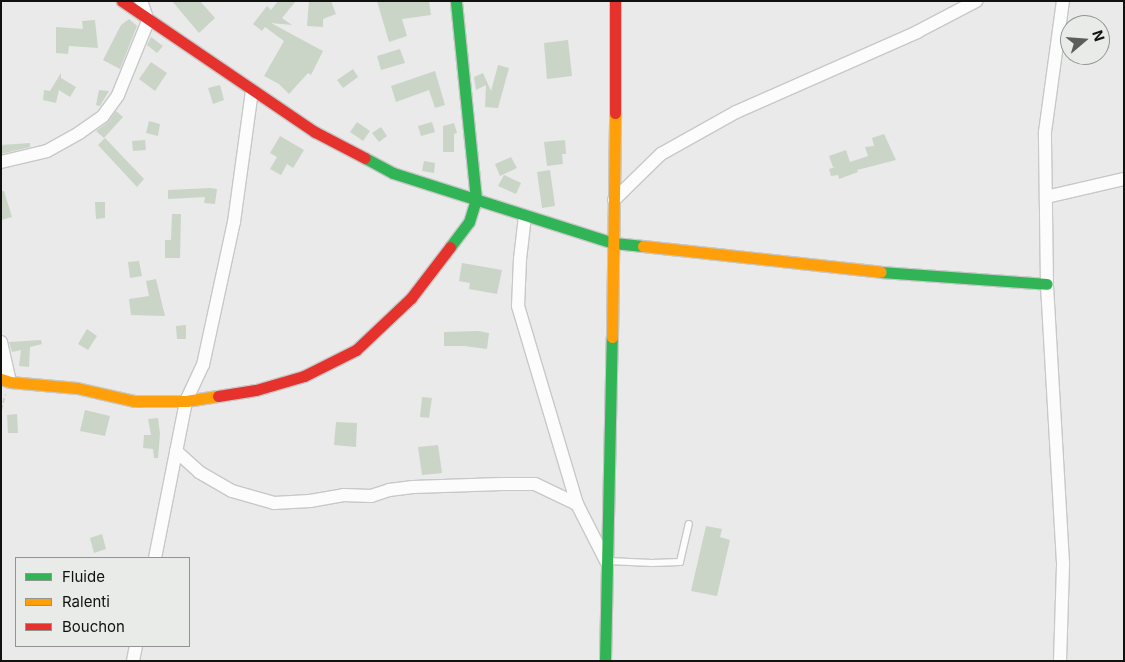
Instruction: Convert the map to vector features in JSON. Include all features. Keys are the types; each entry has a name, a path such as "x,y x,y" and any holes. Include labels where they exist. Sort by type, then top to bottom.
{"street":[{"path":"122,1 148,21 315,132 393,173 525,216 614,243 731,254 876,272 1047,284"},
{"path":"1,162 47,151 79,133 102,116 118,94 148,21 142,1"},
{"path":"1,342 6,380 77,388 134,401 186,401 256,390 304,376 356,350 411,298 469,222 476,199 456,1"},
{"path":"608,659 606,561 614,243 615,1"},
{"path":"614,200 660,154 736,112 917,32 976,1"},
{"path":"1060,661 1063,563 1047,284 1045,132 1063,1"},
{"path":"154,557 186,401 203,365 234,222 252,91"},
{"path":"1046,197 1124,179"},
{"path":"525,216 520,259 518,306 577,504 606,561"},
{"path":"176,451 198,472 232,491 274,503 310,502 343,496 371,496 389,490 414,487 535,484 577,504"},
{"path":"133,661 136,647"}],"lane":[{"path":"606,561 680,562 689,524"}],"path":[{"path":"1,466 1,483"}],"building":[{"path":"172,1 200,1 215,18 199,33"},
{"path":"278,1 296,1 282,18 292,25 271,23 323,51 311,75 308,73 289,94 279,84 264,76 284,41 265,27 262,31 253,24 267,6 271,10"},
{"path":"309,1 331,1 336,14 323,19 323,27 307,26"},
{"path":"377,1 429,1 431,15 402,19 407,36 389,42"},
{"path":"129,19 137,26 120,69 103,60 121,25"},
{"path":"95,20 98,48 69,46 68,54 56,53 56,27 83,29 82,21"},
{"path":"151,37 163,46 157,53 147,45"},
{"path":"568,40 572,76 547,79 544,43"},
{"path":"400,49 405,63 381,70 377,56"},
{"path":"151,62 167,73 155,91 139,79"},
{"path":"498,65 509,68 498,108 485,107 486,85 476,90 474,77 483,73 491,91"},
{"path":"353,69 358,77 343,88 337,80"},
{"path":"435,71 445,105 435,108 429,90 396,102 391,86"},
{"path":"61,73 61,78 76,87 70,97 59,90 56,103 43,100 44,90 50,91"},
{"path":"220,85 224,100 213,104 208,88"},
{"path":"99,90 109,91 100,106 96,105"},
{"path":"116,111 123,117 104,138 96,131 108,122"},
{"path":"149,121 160,124 158,136 146,133"},
{"path":"357,122 370,131 363,141 350,132"},
{"path":"432,122 435,132 421,136 418,126"},
{"path":"454,123 457,133 454,134 454,152 443,152 443,126"},
{"path":"381,127 387,136 379,142 372,133"},
{"path":"884,134 896,160 857,170 858,172 839,179 838,175 831,176 829,169 835,167 833,167 829,156 846,150 850,162 868,156 865,147 874,146 872,138"},
{"path":"280,136 304,150 293,168 287,164 281,175 270,169 277,157 270,153"},
{"path":"105,138 144,179 137,187 98,145"},
{"path":"145,140 146,150 133,151 132,141"},
{"path":"565,140 566,154 562,154 563,164 547,166 544,142"},
{"path":"30,143 30,147 1,154 1,145"},
{"path":"511,157 517,168 500,176 495,164"},
{"path":"424,161 435,163 434,173 422,171"},
{"path":"550,170 555,206 542,208 537,172"},
{"path":"504,175 521,183 516,194 498,186"},
{"path":"217,189 215,204 204,203 205,197 168,199 168,190"},
{"path":"1,191 4,191 12,217 1,220"},
{"path":"95,202 105,202 105,218 96,219"},
{"path":"172,214 181,214 180,258 165,258 165,240 171,240"},
{"path":"139,261 142,276 130,278 128,262"},
{"path":"462,263 502,270 497,294 469,289 470,283 459,281"},
{"path":"156,279 165,316 131,315 129,299 149,296 146,281"},
{"path":"186,325 186,339 177,339 176,326"},
{"path":"87,329 97,336 88,350 78,344"},
{"path":"478,331 489,333 487,349 444,346 444,332"},
{"path":"41,340 42,344 30,347 29,367 19,366 21,350 12,352 9,342"},
{"path":"422,397 432,398 429,418 420,417"},
{"path":"85,410 110,416 105,436 80,431"},
{"path":"17,414 18,433 8,433 7,415"},
{"path":"158,418 160,434 158,458 154,458 153,449 143,448 144,435 151,435 148,419"},
{"path":"336,422 357,423 356,447 334,445"},
{"path":"438,445 442,473 422,475 418,447"},
{"path":"706,526 722,529 720,537 730,540 717,596 691,591"},
{"path":"102,534 106,549 94,553 90,538"}],"traffic: fast":[{"path":"450,247 469,222 476,199 456,1"},
{"path":"365,158 393,173 614,243 643,246"},
{"path":"881,272 1047,284"},
{"path":"605,661 612,337"}],"traffic: slow":[{"path":"612,337 615,113"},
{"path":"643,246 881,272"},
{"path":"1,379 10,382 77,388 134,401 186,401 218,396"}],"traffic: jam":[{"path":"122,1 315,132 365,158"},
{"path":"615,1 615,113"},
{"path":"218,396 256,390 304,376 356,350 411,298 450,247"}]}
